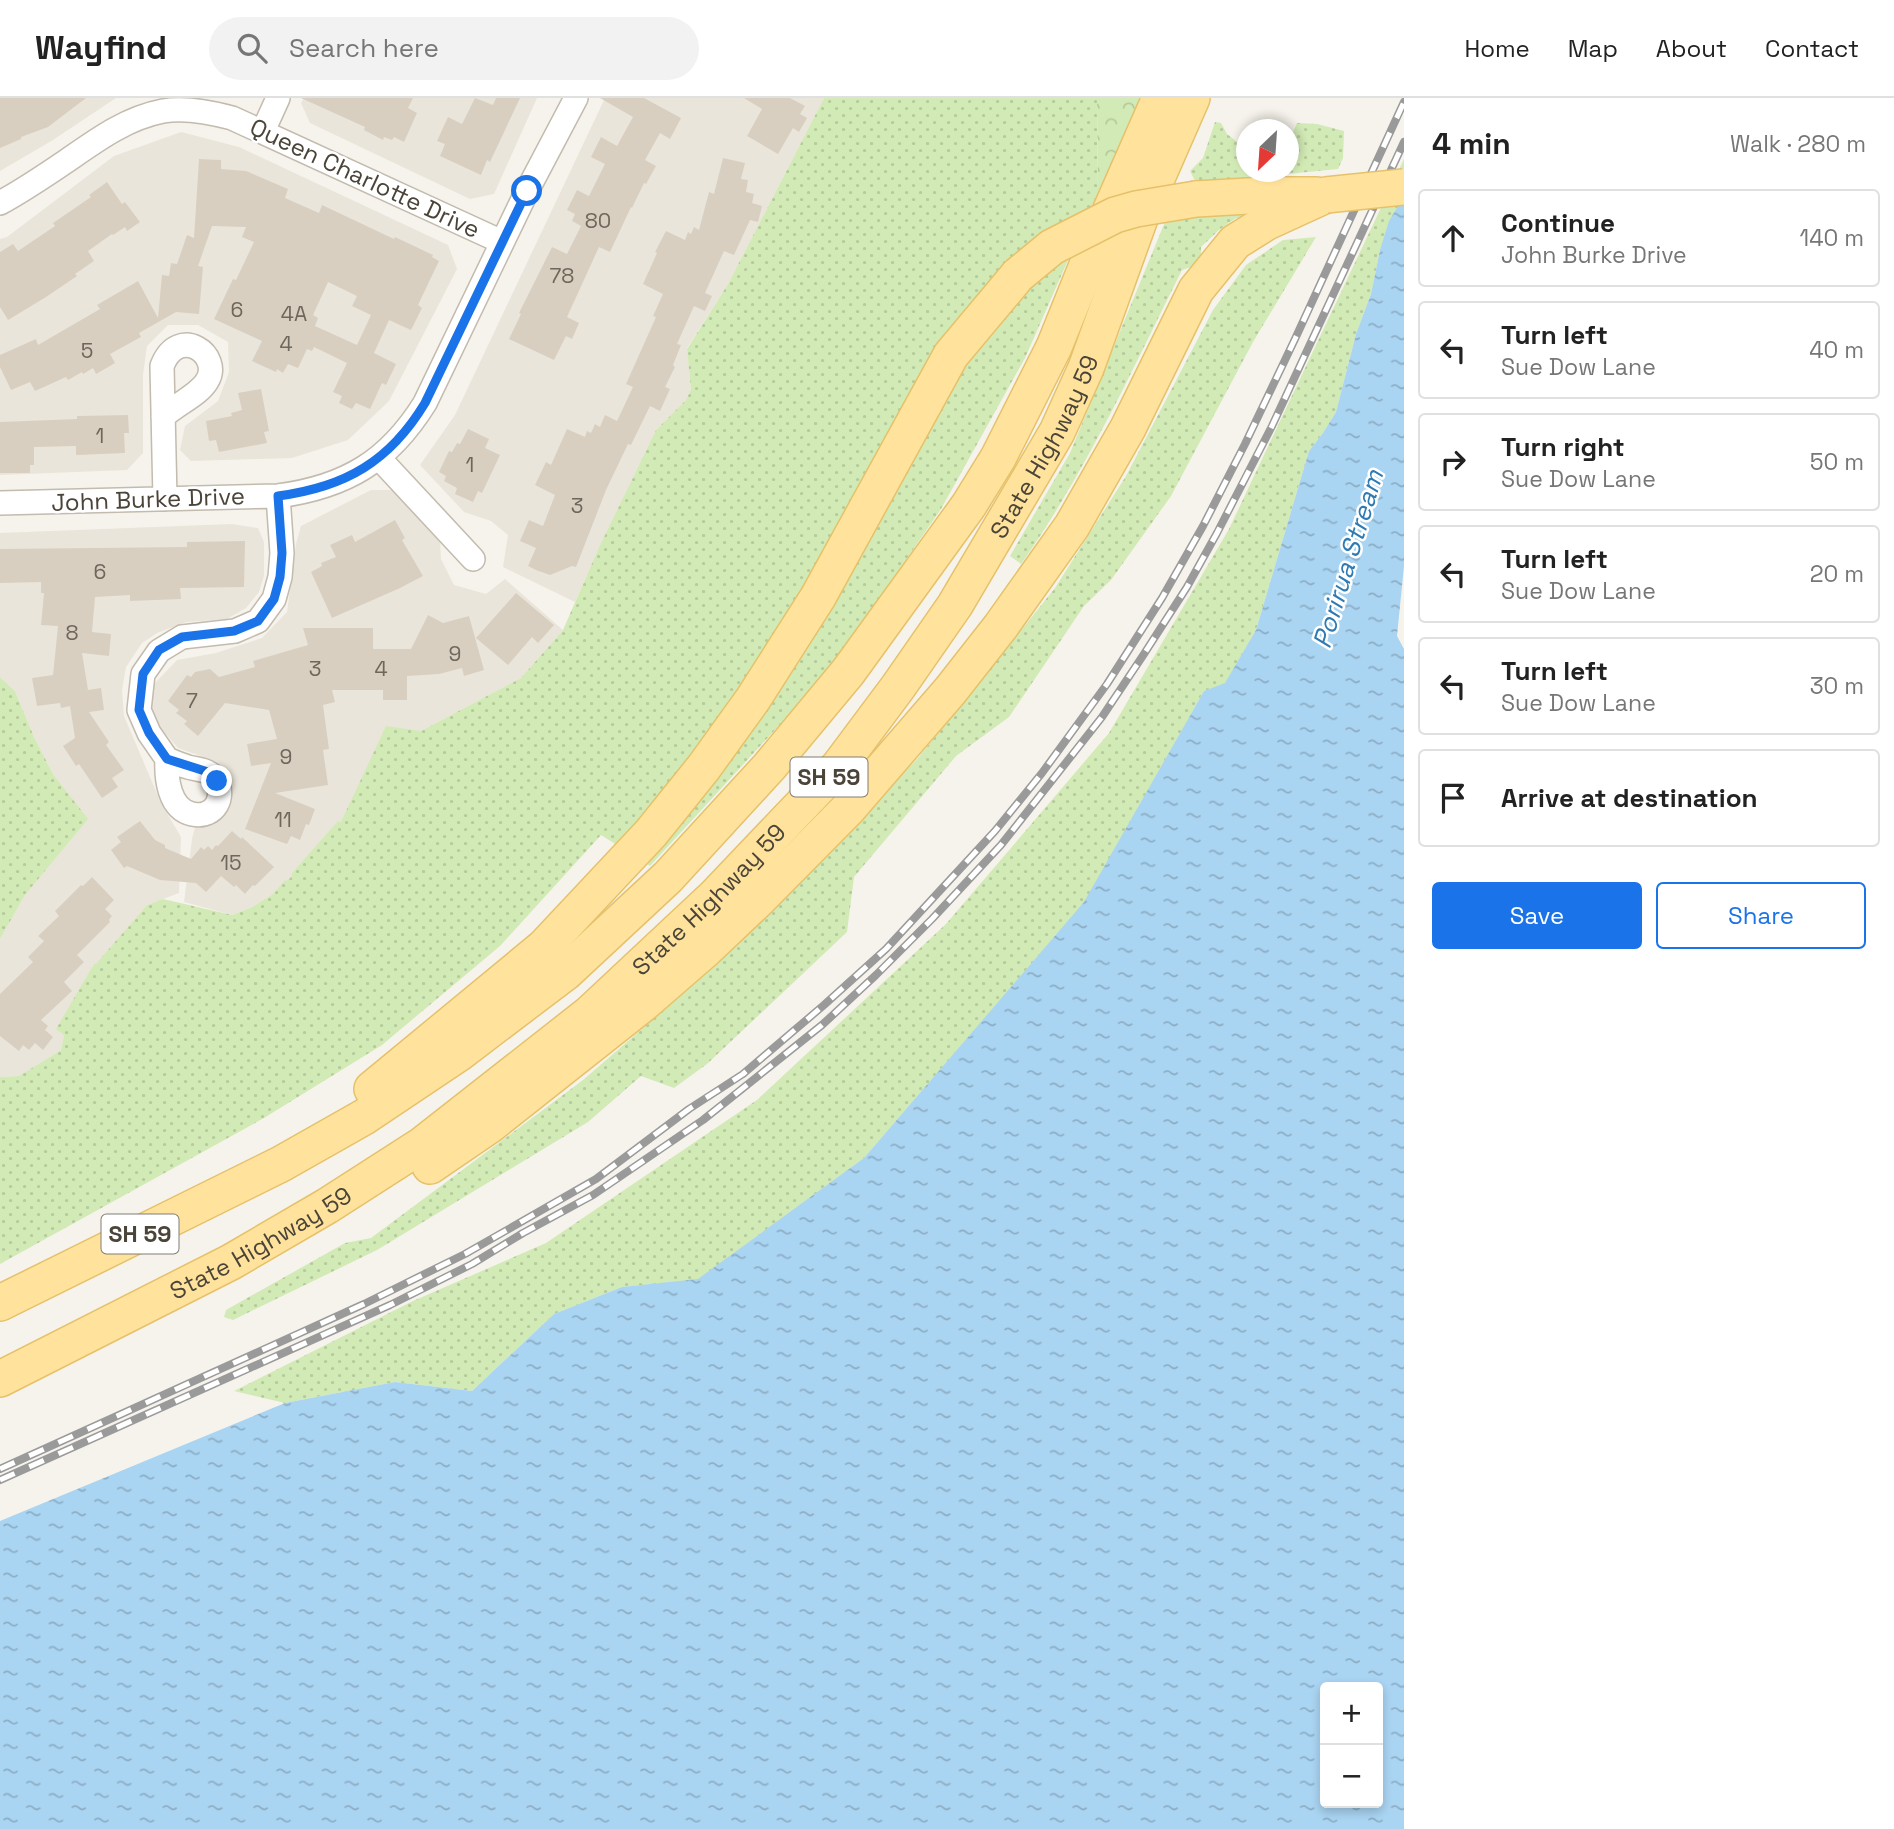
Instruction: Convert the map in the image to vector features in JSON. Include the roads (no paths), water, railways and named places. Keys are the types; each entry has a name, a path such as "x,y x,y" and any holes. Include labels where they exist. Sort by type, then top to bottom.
{"main road":[{"name":"State Highway 59","path":"0,1303 281,1164 364,1117 458,1055 566,972 668,877 769,767 848,672 970,505 998,458 1054,347 1160,98"},
{"name":"State Highway 59","path":"0,1379 231,1262 327,1206 422,1145 589,1014 715,896 839,766 955,605 1057,432 1086,368 1143,210 1192,98"},
{"path":"281,1164 544,947 651,833 704,767 753,699 818,597 951,355 1018,275 1052,247 1115,215 1136,209 1196,199 1326,195 1404,187"},
{"path":"231,1262 292,1251 365,1209 479,1133 644,1003 759,899 847,810 950,691 1001,626 1072,526 1101,478 1196,290 1211,270 1235,242 1267,222 1326,195"}],"street":[{"path":"264,131 278,98"},
{"name":"John Burke Drive","path":"0,503 278,496 302,493 344,480 379,458 406,431 425,403 502,242 576,98"},
{"name":"Queen Charlotte Drive","path":"0,203 117,127 164,111 187,110 232,118 264,131 502,242"},
{"path":"163,417 165,499"},
{"path":"379,458 473,559"},
{"path":"167,759 149,733 139,710 143,674 159,650 182,637 234,631 258,621 274,599 280,577 282,553 278,496"}],"water":[{"name":"Porirua Stream","path":"1404,196 1404,566 1397,636 1404,649 1404,1829 0,1829 0,1521 285,1403 395,1382 472,1391 554,1314 622,1287 698,1279 864,1158 1084,902 1204,691 1225,683 1256,630 1309,451 1336,412 1356,334 1371,294 1389,221"}],"railway":[{"path":"0,1469 364,1304 465,1254 596,1179 689,1109 743,1074 886,949 995,831 1042,773 1107,684 1162,598 1245,444 1404,102"},
{"path":"0,1480 390,1305 472,1264 593,1195 703,1120 822,1025 876,975 1001,845 1102,717 1187,587 1272,426 1404,142"}]}
